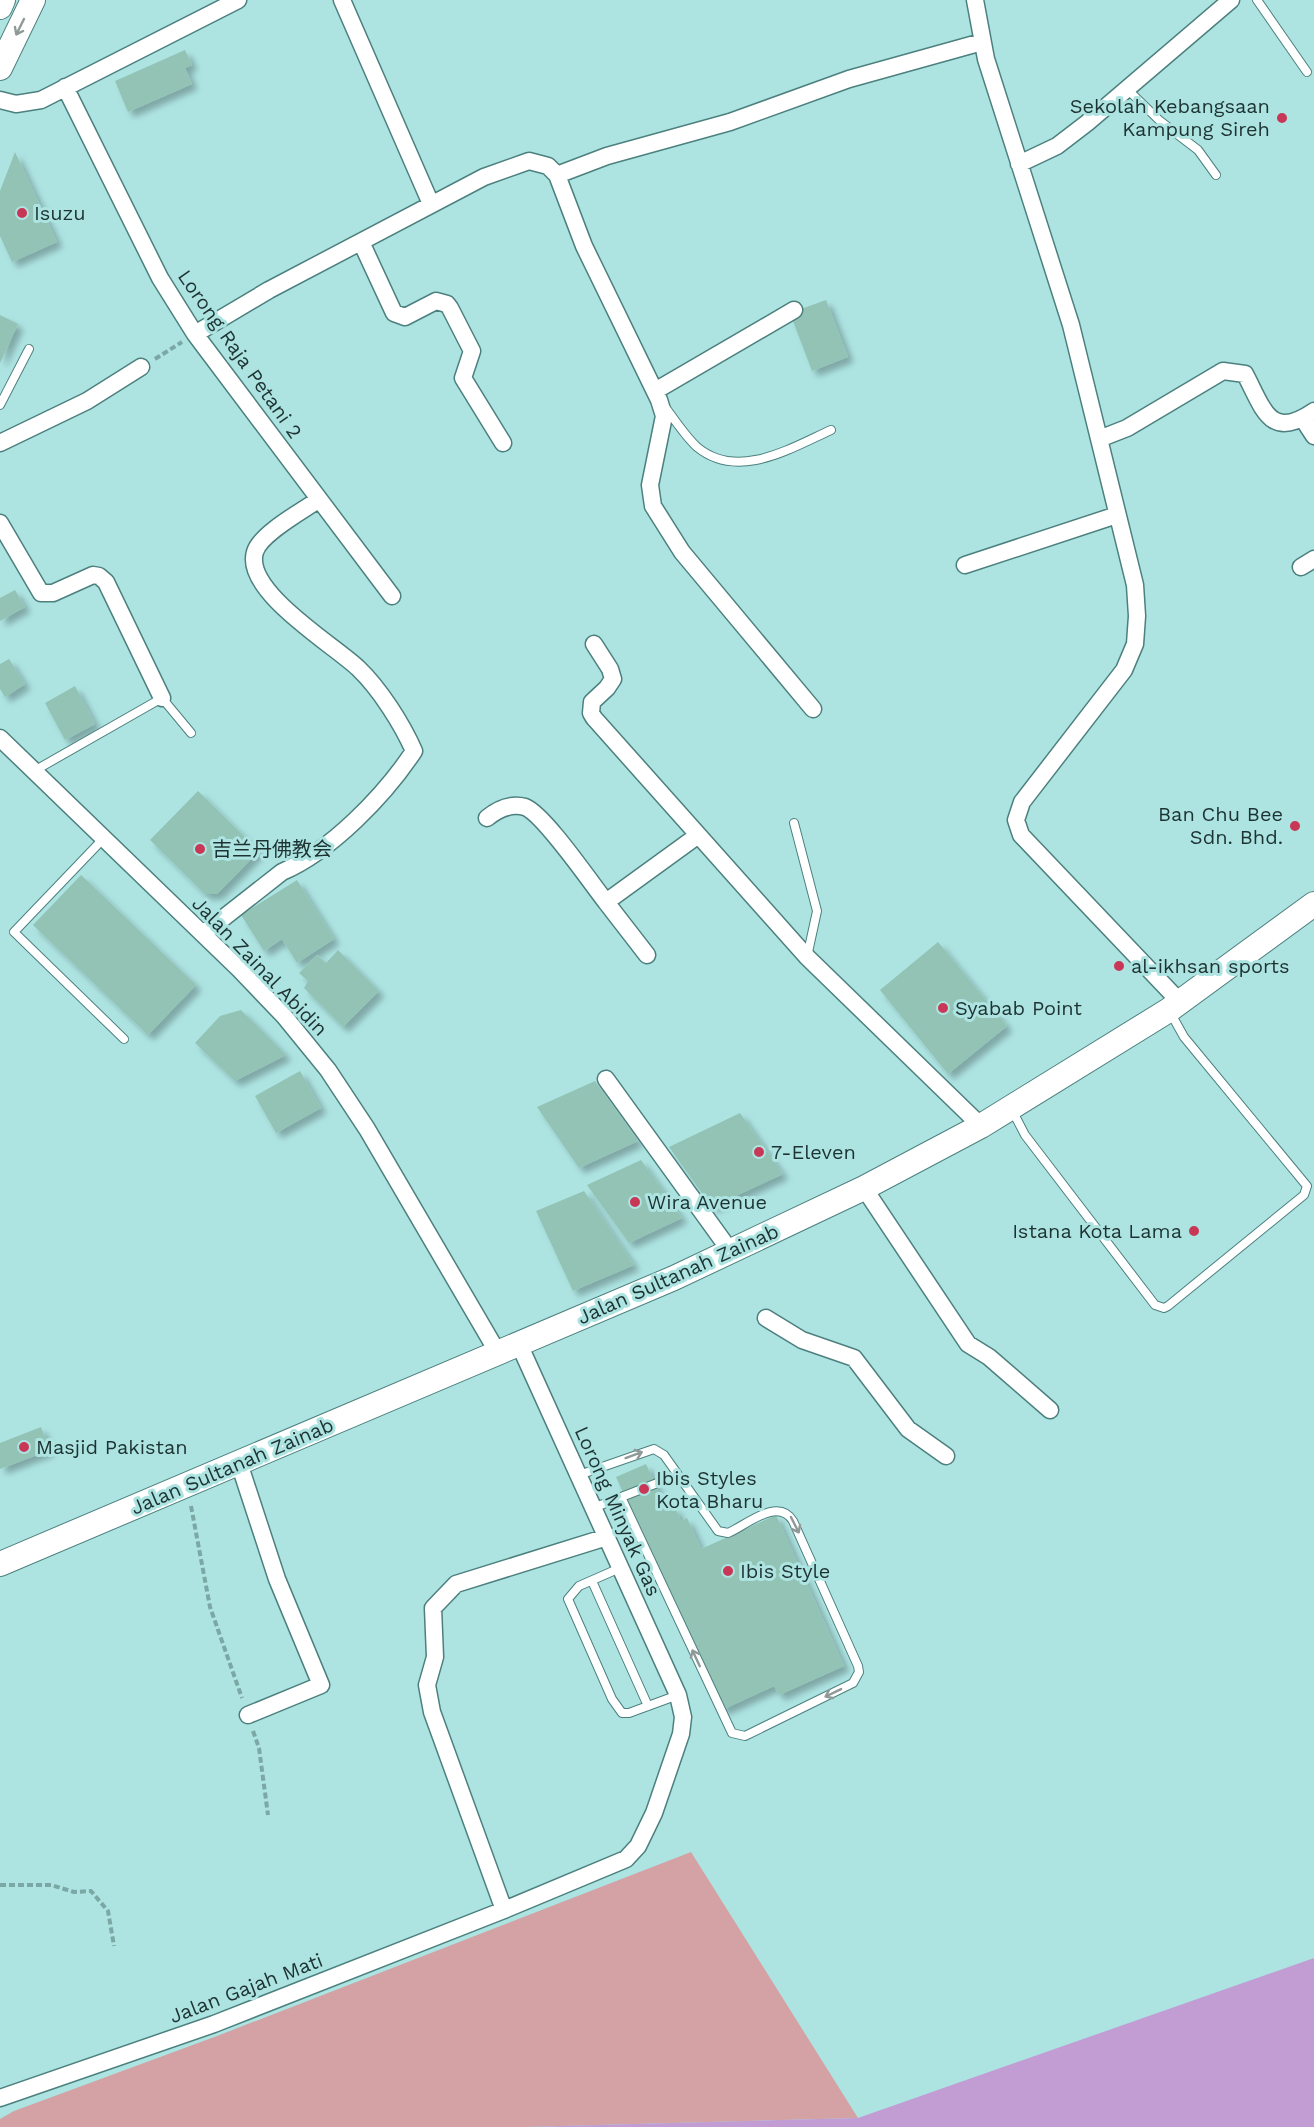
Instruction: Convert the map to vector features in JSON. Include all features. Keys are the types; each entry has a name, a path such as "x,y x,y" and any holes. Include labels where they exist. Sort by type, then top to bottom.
{"main road":[{"path":"0,6 3,0"},
{"path":"2,58 33,0"},
{"name":"Jalan Sultanah Zainab","path":"0,1564 731,1252 864,1188 981,1126 1174,1006 1314,904"}],"street":[{"path":"0,100 30,104 238,0"},
{"path":"342,0 431,204"},
{"path":"975,0 982,42 1071,325 1135,585 1137,616 1135,644 1124,670 1022,802 1016,820 1022,835 1174,1006"},
{"path":"1020,164 1057,146 1231,0"},
{"path":"557,175 607,156 730,122 849,79 982,42"},
{"name":"Lorong Raja Petani 2","path":"65,87 160,278 195,334 392,596"},
{"path":"195,334 269,291 362,244 431,204 517,163 538,162 548,166 557,175 584,246 657,395 664,416 650,485 653,506 682,552 813,709"},
{"path":"362,244 394,313 405,317 435,301 447,304 450,308 472,351 463,378 503,443"},
{"path":"657,395 794,310"},
{"path":"0,443 87,401 141,367"},
{"path":"1099,439 1127,428 1224,371 1245,374 1267,414 1278,423 1290,425 1308,415 1314,436"},
{"path":"203,934 282,872 295,867 333,839 395,781 414,751 404,728 359,669 288,611 265,588 255,570 255,552 265,538 318,500"},
{"path":"965,565 1118,515"},
{"path":"0,522 41,593 53,593 93,575 99,576 106,582 162,698"},
{"path":"594,644 610,669 613,679 592,702 591,713 697,836 807,957 981,1126"},
{"name":"Jalan Zainal Abidin","path":"0,738 203,934 284,1016 328,1070 509,1348"},
{"path":"487,818 504,807 517,805 533,812 647,955"},
{"path":"606,902 697,836"},
{"path":"606,1079 731,1252"},
{"path":"864,1188 968,1344 989,1357 1050,1410"},
{"path":"766,1318 802,1340 854,1358 908,1429 946,1456"},
{"name":"Lorong Minyak Gas","path":"504,1910 626,1859 638,1846 654,1813 681,1734 683,1717 678,1695 579,1475 509,1348"},
{"path":"239,1462 277,1579 321,1685 248,1714"},
{"path":"504,1910 432,1712 427,1684 435,1658 433,1608 456,1584 607,1537"},
{"name":"Jalan Gajah Mati","path":"0,2098 214,2024 504,1910"}],"lane":[{"path":"1257,0 1307,72"},
{"path":"1127,88 1160,122 1198,150 1216,175"},
{"path":"0,405 29,348"},
{"path":"657,395 697,447 719,459 745,462 775,455 831,430"},
{"path":"34,771 162,698 191,733"},
{"path":"794,823 817,911 807,957"},
{"path":"104,838 14,932 124,1039"},
{"path":"1011,1108 1025,1135 1155,1305 1164,1308 1168,1306 1304,1194 1307,1186 1184,1037 1174,1006"},
{"path":"579,1475 654,1449 664,1455 714,1527 723,1533 732,1531 760,1515 782,1511 790,1516 858,1666 859,1672 853,1683 746,1736 732,1733 621,1497"},
{"path":"593,1508 678,1475"},
{"path":"621,1568 572,1591 568,1599 584,1639 618,1709 629,1713 678,1695"},
{"path":"592,1581 648,1706"}],"path":[{"path":"141,367 195,334"},
{"path":"186,1485 210,1607 259,1748 268,1815"},
{"path":"0,1885 51,1885 74,1892 91,1892 108,1911 114,1946"}],"shaded area":[{"path":"691,1852 858,2118 524,2127 0,2127 0,2119 14,2111 217,2036"},
{"path":"1314,1958 1314,2127 524,2127 858,2118"}],"building":[{"path":"185,50 192,65 185,68 192,84 128,112 115,81"},
{"name":"Isuzu","path":"15,152 57,242 12,262 0,236 0,191"},
{"path":"826,300 848,357 812,371 790,313"},
{"path":"0,315 18,324 0,363"},
{"path":"15,590 25,607 0,621 0,598"},
{"path":"9,659 25,684 5,697 0,689 0,664"},
{"path":"75,686 95,724 65,740 45,703"},
{"path":"198,791 259,851 217,894 205,894 150,840"},
{"path":"81,875 196,985 148,1035 33,925"},
{"path":"297,880 334,939 297,963 282,939 264,951 241,915"},
{"name":"Syabab Point","path":"938,942 1007,1026 948,1074 880,990"},
{"path":"338,950 379,991 343,1027 304,988 308,981 299,973 317,955 326,963"},
{"path":"241,1010 286,1055 235,1081 195,1043 220,1016"},
{"path":"300,1071 321,1108 276,1133 255,1096"},
{"path":"595,1081 638,1141 579,1168 537,1107"},
{"path":"740,1113 783,1174 712,1207 669,1147"},
{"name":"Wira Avenue","path":"641,1160 682,1218 629,1243 587,1185"},
{"path":"584,1191 634,1265 573,1291 536,1211"},
{"name":"Masjid Pakistan","path":"41,1427 50,1450 0,1469 0,1443"},
{"name":"Ibis Style","path":"646,1464 667,1510 675,1507 681,1521 687,1518 701,1549 776,1515 844,1666 779,1695 774,1686 722,1710 616,1477"}],"place":[{"name":"Sekolah Kebangsaan Kampung Sireh","path":"1282,118"},
{"name":"Isuzu","path":"22,213"},
{"name":"Ban Chu Bee Sdn. Bhd.","path":"1295,826"},
{"name":"吉兰丹佛教会","path":"200,849"},
{"name":"al-ikhsan sports","path":"1119,966"},
{"name":"Syabab Point","path":"943,1008"},
{"name":"7-Eleven","path":"759,1152"},
{"name":"Wira Avenue","path":"635,1202"},
{"name":"Istana Kota Lama","path":"1194,1231"},
{"name":"Masjid Pakistan","path":"24,1447"},
{"name":"Ibis Styles Kota Bharu","path":"644,1489"},
{"name":"Ibis Style","path":"728,1571"}]}
